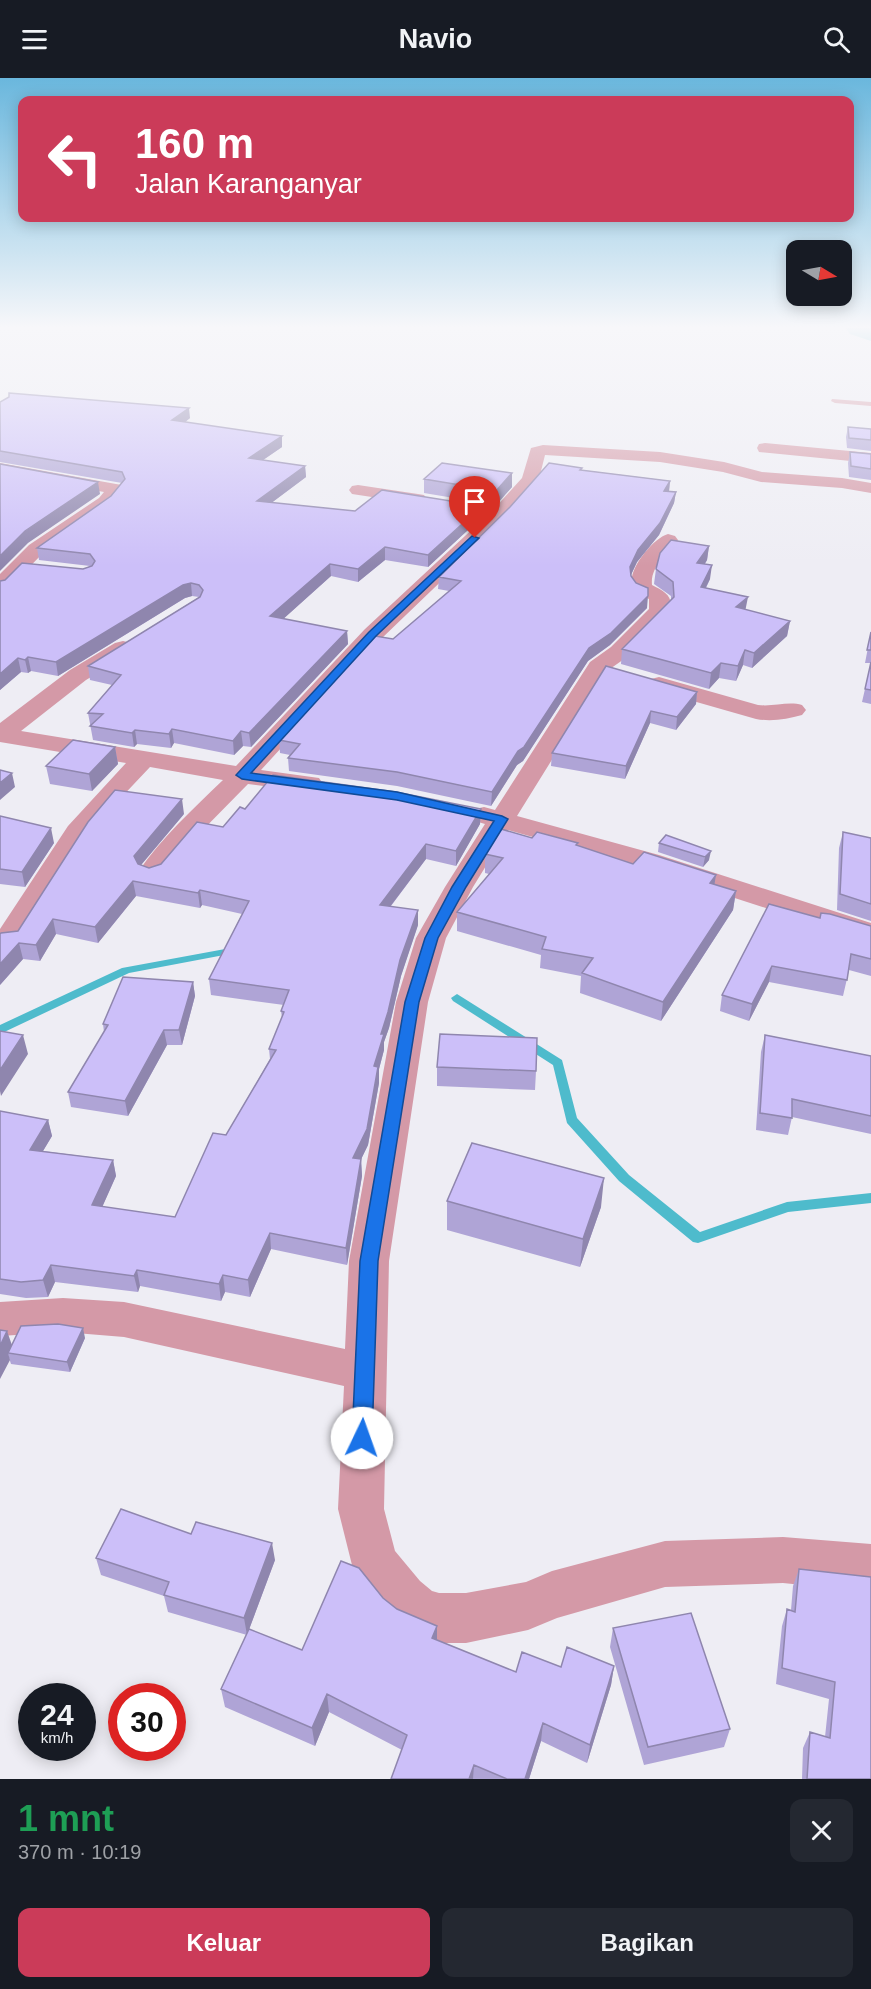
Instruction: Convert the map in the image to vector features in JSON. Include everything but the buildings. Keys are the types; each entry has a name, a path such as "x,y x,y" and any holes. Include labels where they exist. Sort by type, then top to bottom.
{"street":[{"path":"765,448 871,458"},
{"path":"152,872 179,838 242,775 373,634 501,513 530,479 535,466 534,455 543,450 660,457 724,467 761,477 842,483 871,488"},
{"path":"0,468 116,489 105,502 36,549 0,586"},
{"path":"358,490 435,502"},
{"path":"479,509 501,513"},
{"path":"668,540 644,569 640,578 643,588 659,596 661,605 659,611 619,651 598,667 459,887 432,938 412,1002 369,1261 361,1509 376,1565 403,1598 416,1609 439,1618 465,1618 528,1606 552,1595 665,1564 783,1560 871,1568"},
{"path":"20,567 41,569"},
{"path":"0,735 78,675 137,639"},
{"path":"598,667 756,712 769,714 794,710"},
{"path":"0,735 242,775 338,788"},
{"path":"9,938 78,832 107,797 145,758"},
{"path":"460,808 649,861 871,933"},
{"path":"0,1319 92,1314 136,1320 165,1330 366,1372"}],"waterway":[{"path":"0,1030 126,970 236,950"},
{"path":"457,998 558,1063 571,1120 624,1178 698,1238 787,1207 871,1198"}],"route":[{"path":"362,1438 369,1261 412,1002 421,966 432,938 459,887 502,819 397,796 242,775 373,634 475,538"}]}
